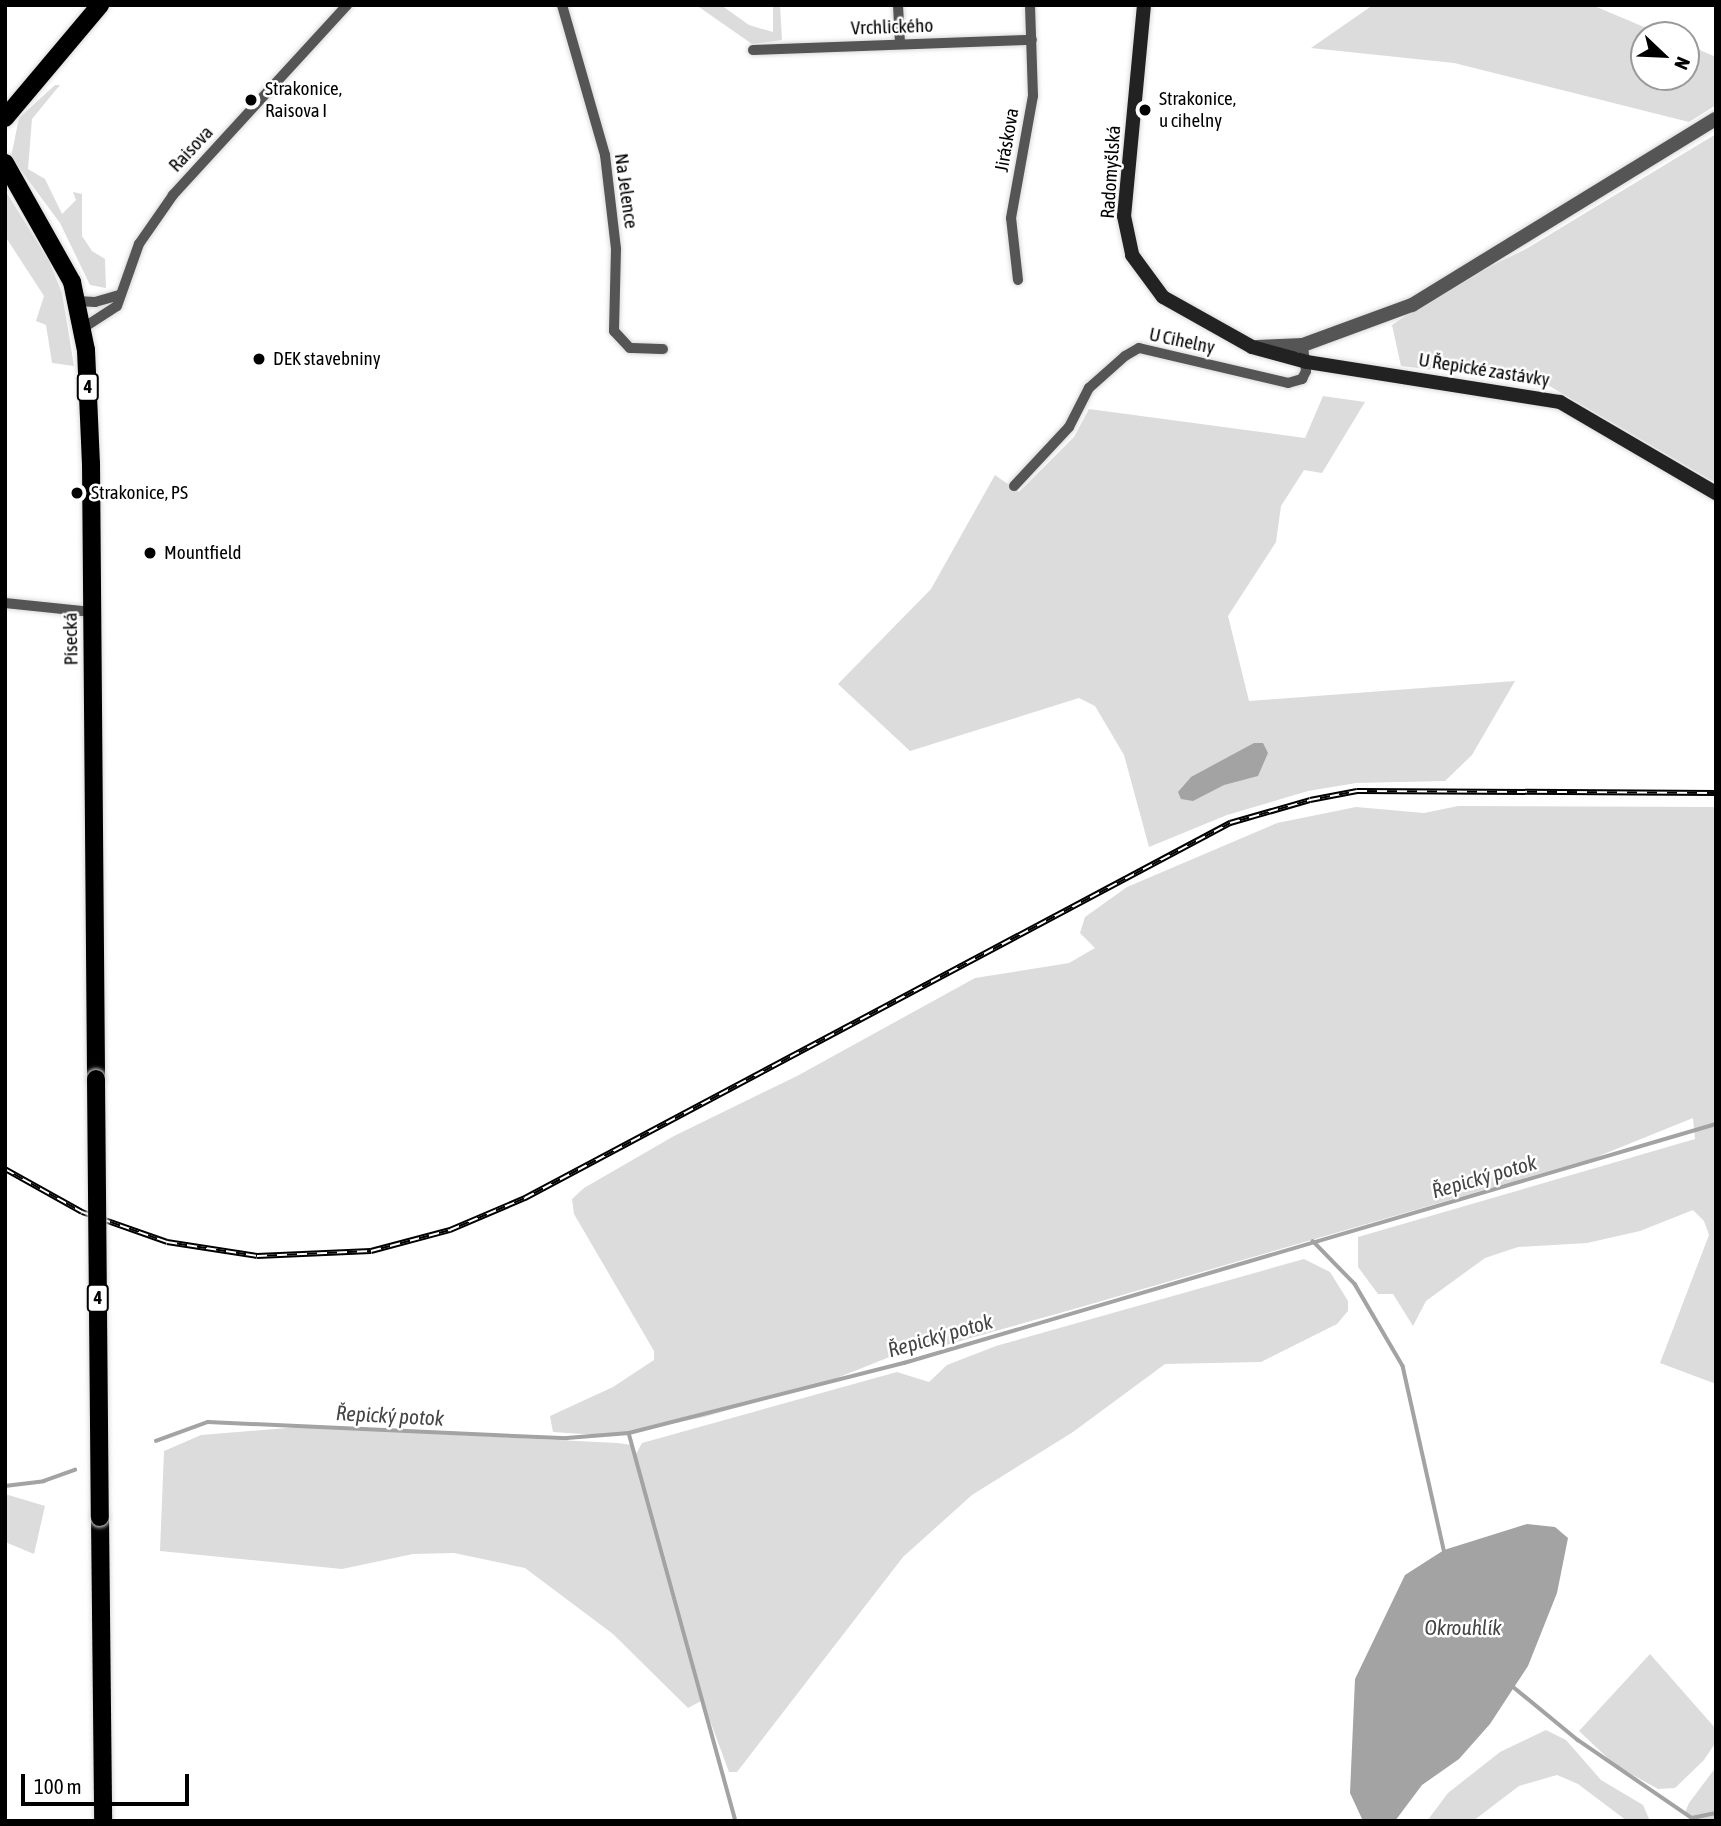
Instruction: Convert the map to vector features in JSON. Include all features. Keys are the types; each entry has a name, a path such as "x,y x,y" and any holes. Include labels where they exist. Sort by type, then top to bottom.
{"main road":[{"path":"5,118 100,5"},
{"name":"Radomyšlská","path":"1144,5 1124,216 1127,239 1140,270 1163,297 1252,347 1307,362"},
{"path":"5,97 47,69"},
{"name":"Písecká","path":"5,163 60,256 77,301 83,328 90,421 85,611 96,1079 103,1821"},
{"name":"Písecká","path":"5,181 34,210"},
{"name":"U Řepické zastávky","path":"1307,362 1560,402 1716,493"}],"street":[{"name":"Raisova","path":"83,328 109,314 153,219 347,5"},
{"name":"Na Jelence","path":"562,5 605,155 616,249 614,331 630,348 663,349"},
{"path":"898,5 900,43"},
{"name":"Jiráskova","path":"1018,280 1011,218 1032,96 1030,5"},
{"name":"Vrchlického","path":"753,50 1032,40"},
{"path":"1252,347 1303,345 1444,289 1716,119"},
{"path":"77,301 95,302 120,295"},
{"path":"1303,345 1307,362"},
{"name":"U Cihelny","path":"1014,486 1069,427 1089,388 1125,356 1139,348 1288,383 1302,379 1307,362"},
{"name":"Písecká","path":"5,603 85,611"}],"shaded area":[{"path":"696,5 721,5 749,25 773,32 773,5 780,5 782,40 752,44"},
{"path":"1373,5 1592,5 1630,21 1630,91 1700,91 1700,50 1716,57 1716,105 1689,122 1454,63 1311,48"},
{"path":"55,85 60,85 32,119 28,169 45,179 62,214 76,200 73,192 82,194 82,236 92,251 105,259 106,288 90,285 60,223 11,157 19,118"},
{"path":"1716,134 1716,483 1546,384 1401,366 1392,325 1444,289 1526,249"},
{"path":"5,190 49,261 62,293 74,366 52,363 46,325 36,321 44,296 5,236"},
{"path":"1323,396 1365,402 1322,473 1304,470 1281,506 1276,542 1228,616 1249,701 1515,681 1472,755 1445,781 1356,783 1308,791 1227,815 1149,847 1124,755 1095,706 1079,698 910,751 838,684 931,589 995,475 1019,492 1074,437 1089,409 1305,438"},
{"path":"1458,806 1716,807 1716,1384 1660,1363 1709,1235 1704,1221 1693,1210 1640,1231 1587,1243 1518,1247 1485,1258 1426,1301 1413,1326 1393,1294 1378,1294 1358,1267 1358,1237 1695,1139 1693,1118 1594,1158 946,1345 922,1344 827,1382 704,1417 612,1436 553,1432 550,1416 613,1387 654,1360 654,1351 574,1214 572,1199 584,1188 674,1136 797,1076 975,978 1069,963 1095,948 1080,933 1085,917 1127,887 1277,823 1356,807 1424,813"},
{"path":"1304,1259 1330,1272 1348,1301 1348,1311 1337,1324 1261,1362 1165,1364 1073,1432 972,1495 903,1557 737,1772 729,1772 709,1718 641,1470 703,1700 688,1708 613,1634 525,1568 454,1553 413,1554 342,1569 160,1551 164,1451 201,1435 299,1427 617,1443 633,1445 636,1454 642,1443 897,1372 929,1382 947,1365 996,1346"},
{"path":"5,1494 45,1506 34,1554 5,1542"},
{"path":"1650,1654 1716,1729 1716,1742 1704,1760 1675,1788 1658,1789 1615,1765 1579,1731"},
{"path":"1546,1730 1566,1740 1601,1780 1643,1805 1650,1821 1627,1821 1578,1784 1557,1775 1519,1786 1473,1821 1427,1821 1448,1793 1500,1752"},
{"path":"1716,1767 1716,1821 1692,1819 1684,1815 1689,1803"}],"water":[{"path":"1254,743 1263,743 1268,753 1258,776 1224,785 1193,801 1181,799 1178,792 1191,777"},
{"name":"Okrouhlík","path":"1527,1524 1555,1527 1568,1538 1557,1593 1528,1666 1490,1724 1459,1759 1422,1785 1395,1821 1363,1821 1350,1793 1355,1679 1405,1575 1444,1550"}],"waterway":[{"name":"Řepický potok","path":"156,1441 208,1422 567,1438 629,1433 904,1363 1716,1124"},
{"path":"1313,1241 1355,1284 1403,1366 1445,1554"},
{"path":"629,1433 736,1821"},
{"name":"Řepický potok","path":"5,1486 44,1481 75,1470"},
{"path":"1511,1685 1578,1740 1692,1818 1716,1813"}],"railway":[{"path":"5,1169 82,1212 167,1242 257,1256 371,1251 450,1230 525,1198 1230,823 1310,800 1357,791 1716,793"}],"place":[{"name":"Strakonice, Raisova I","path":"251,100"},
{"name":"Strakonice, u cihelny","path":"1145,110"},
{"name":"DEK stavebniny","path":"259,359"},
{"name":"Strakonice, PS","path":"77,493"},
{"name":"Mountfield","path":"150,553"}]}
